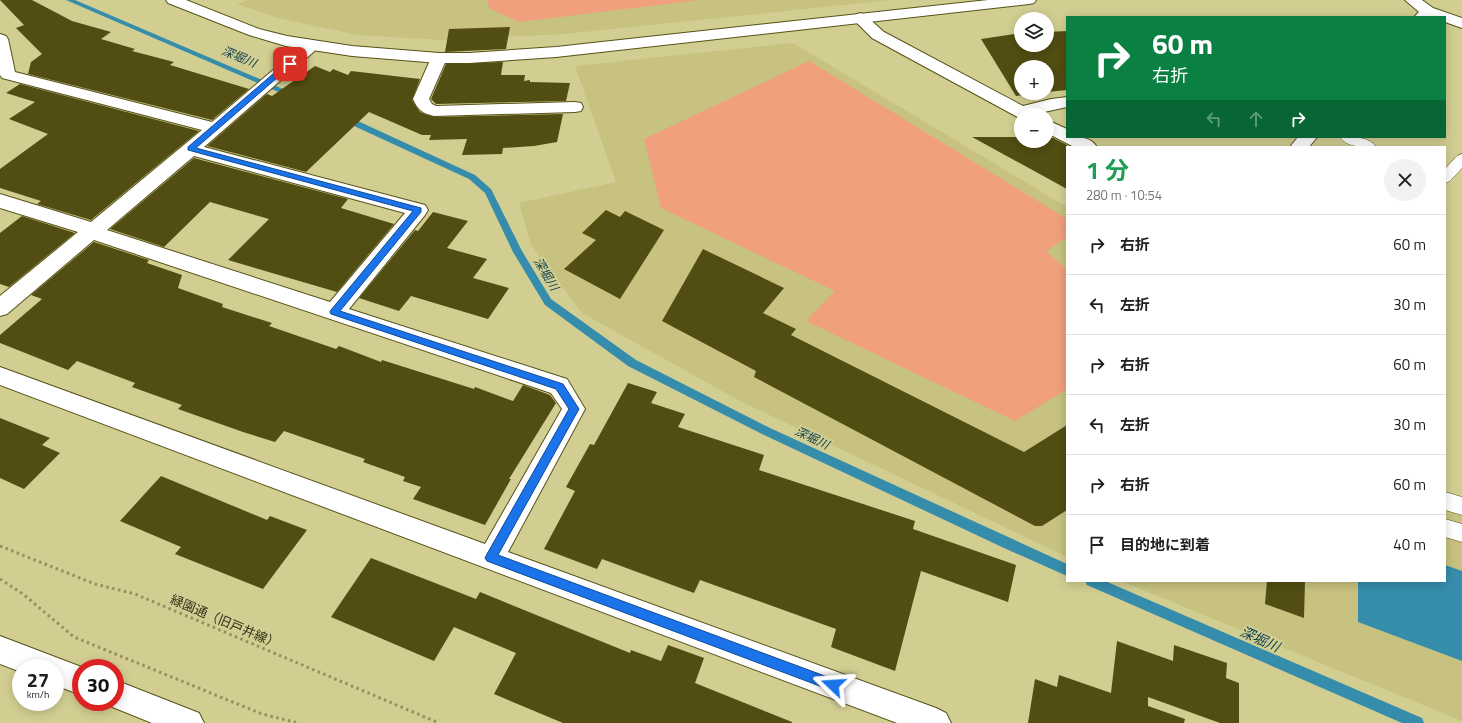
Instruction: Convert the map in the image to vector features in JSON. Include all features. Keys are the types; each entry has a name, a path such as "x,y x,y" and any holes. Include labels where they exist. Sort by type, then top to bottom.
{"street":[{"path":"173,0 254,32 286,41 352,51 439,58 469,58 556,52 1029,0"},
{"path":"1412,0 1425,14"},
{"path":"860,18 878,35 1015,108"},
{"path":"1446,19 1462,23"},
{"path":"0,39 8,75 215,128"},
{"path":"0,308 312,46"},
{"path":"439,58 421,99 424,107 434,112 575,107"},
{"path":"1038,108 1050,104 1066,102"},
{"path":"1054,130 1066,136"},
{"path":"1070,138 1086,146"},
{"path":"1299,146 1307,138"},
{"path":"191,148 418,210 334,312"},
{"path":"0,201 559,386 574,409 491,558"},
{"path":"0,376 936,723"},
{"path":"0,650 24,659"},
{"path":"124,698 189,723"}],"lane":[{"path":"1349,138 1367,146"},
{"path":"1446,177 1462,159"},
{"path":"1446,501 1462,506"},
{"path":"1446,528 1462,533"}],"path":[{"name":"緑園通（旧戸井線）","path":"0,546 95,584 135,594 439,723"},
{"path":"0,580 23,594 74,637 262,714 298,723"}],"shaded area":[{"path":"249,0 891,0 564,34 442,40 357,35 278,18 237,4"},
{"path":"488,0 699,0 519,22 489,8"},
{"path":"793,43 1066,206 1066,557 738,400 582,313 531,245 519,203 616,182 575,66"},
{"path":"809,61 1066,218 1066,238 1046,251 1066,269 1066,390 1015,421 806,321 835,291 661,208 644,139"},
{"path":"1446,492 1462,497 1462,721 1123,582 1446,582"}],"water":[{"path":"1446,565 1462,571 1462,661 1358,622 1358,582 1446,582"}],"building":[{"path":"0,0 32,0 72,21 111,32 101,39 135,49 132,51 174,62 170,65 249,89 212,120 28,74 31,62 42,54 16,28 24,25"},
{"path":"510,27 506,49 445,52 449,29"},
{"path":"1066,31 1066,90 1054,91 1054,60 1014,60 1014,93 981,39 1014,34 1014,52 1054,52 1054,32"},
{"path":"503,62 501,75 525,75 524,81 530,80 530,82 570,83 566,101 436,104 431,99 446,64"},
{"path":"315,66 330,72 333,69 348,75 351,71 420,79 412,100 420,112 434,117 563,114 557,142 534,146 503,148 502,154 462,155 467,139 429,140 431,135 422,135 369,112 306,172 207,146 267,94 272,96"},
{"path":"20,84 199,131 91,220 37,204 41,201 0,188 0,169 48,134 9,119 35,102 6,93"},
{"path":"972,137 1014,137 1014,148 1054,148 1054,138 1067,145 1066,188"},
{"path":"194,158 348,199 341,208 394,224 337,292 228,260 269,219 210,202 164,247 110,229"},
{"path":"606,210 620,217 625,211 664,230 620,299 564,269 596,240 582,233"},
{"path":"433,212 468,221 447,248 487,259 473,278 509,288 488,319 411,296 399,311 359,298 415,230 418,231"},
{"path":"22,216 75,233 9,287 0,284 0,233"},
{"path":"94,242 149,260 147,263 182,275 178,288 223,304 222,307 272,323 269,326 336,349 339,346 381,362 382,360 474,389 475,387 513,401 523,385 550,395 556,403 509,479 511,479 485,525 413,499 421,487 403,481 405,477 363,462 365,459 284,431 275,442 243,432 178,409 182,405 132,387 135,383 77,361 68,370 0,343 0,335 42,299 31,295"},
{"path":"703,249 784,288 763,313 796,329 791,335 1024,452 1066,426 1066,511 1042,526 1035,526 754,377 756,371 662,321"},
{"path":"628,383 657,392 651,403 685,414 678,427 764,455 759,470 915,521 913,529 1016,565 1008,602 921,571 895,671 831,647 836,629 700,580 694,593 602,559 597,569 544,549 575,491 566,487 590,444 594,445"},
{"path":"0,418 50,438 42,445 60,453 24,489 0,478"},
{"path":"161,476 267,520 270,516 307,530 263,589 175,554 181,547 120,521"},
{"path":"371,558 476,599 480,592 630,653 631,650 661,661 668,645 704,658 695,683 792,723 563,723 494,694 516,653 454,627 434,661 331,617"},
{"path":"1267,582 1305,582 1304,618 1265,604"},
{"path":"1117,641 1173,661 1174,645 1227,663 1226,678 1239,683 1239,723 1220,723 1148,697 1148,706 1185,719 1184,723 1028,723 1035,679 1057,687 1059,675 1111,693"}],"waterway":[{"name":"深堀川","path":"69,0 293,95"},
{"name":"深堀川","path":"344,118 472,177 488,191 518,252 548,302 632,363 766,431 1066,570"},
{"name":"深堀川","path":"1093,582 1417,723"}],"route":[{"path":"290,64 191,148 418,210 334,312 559,386 574,409 491,558 833,685"}]}
